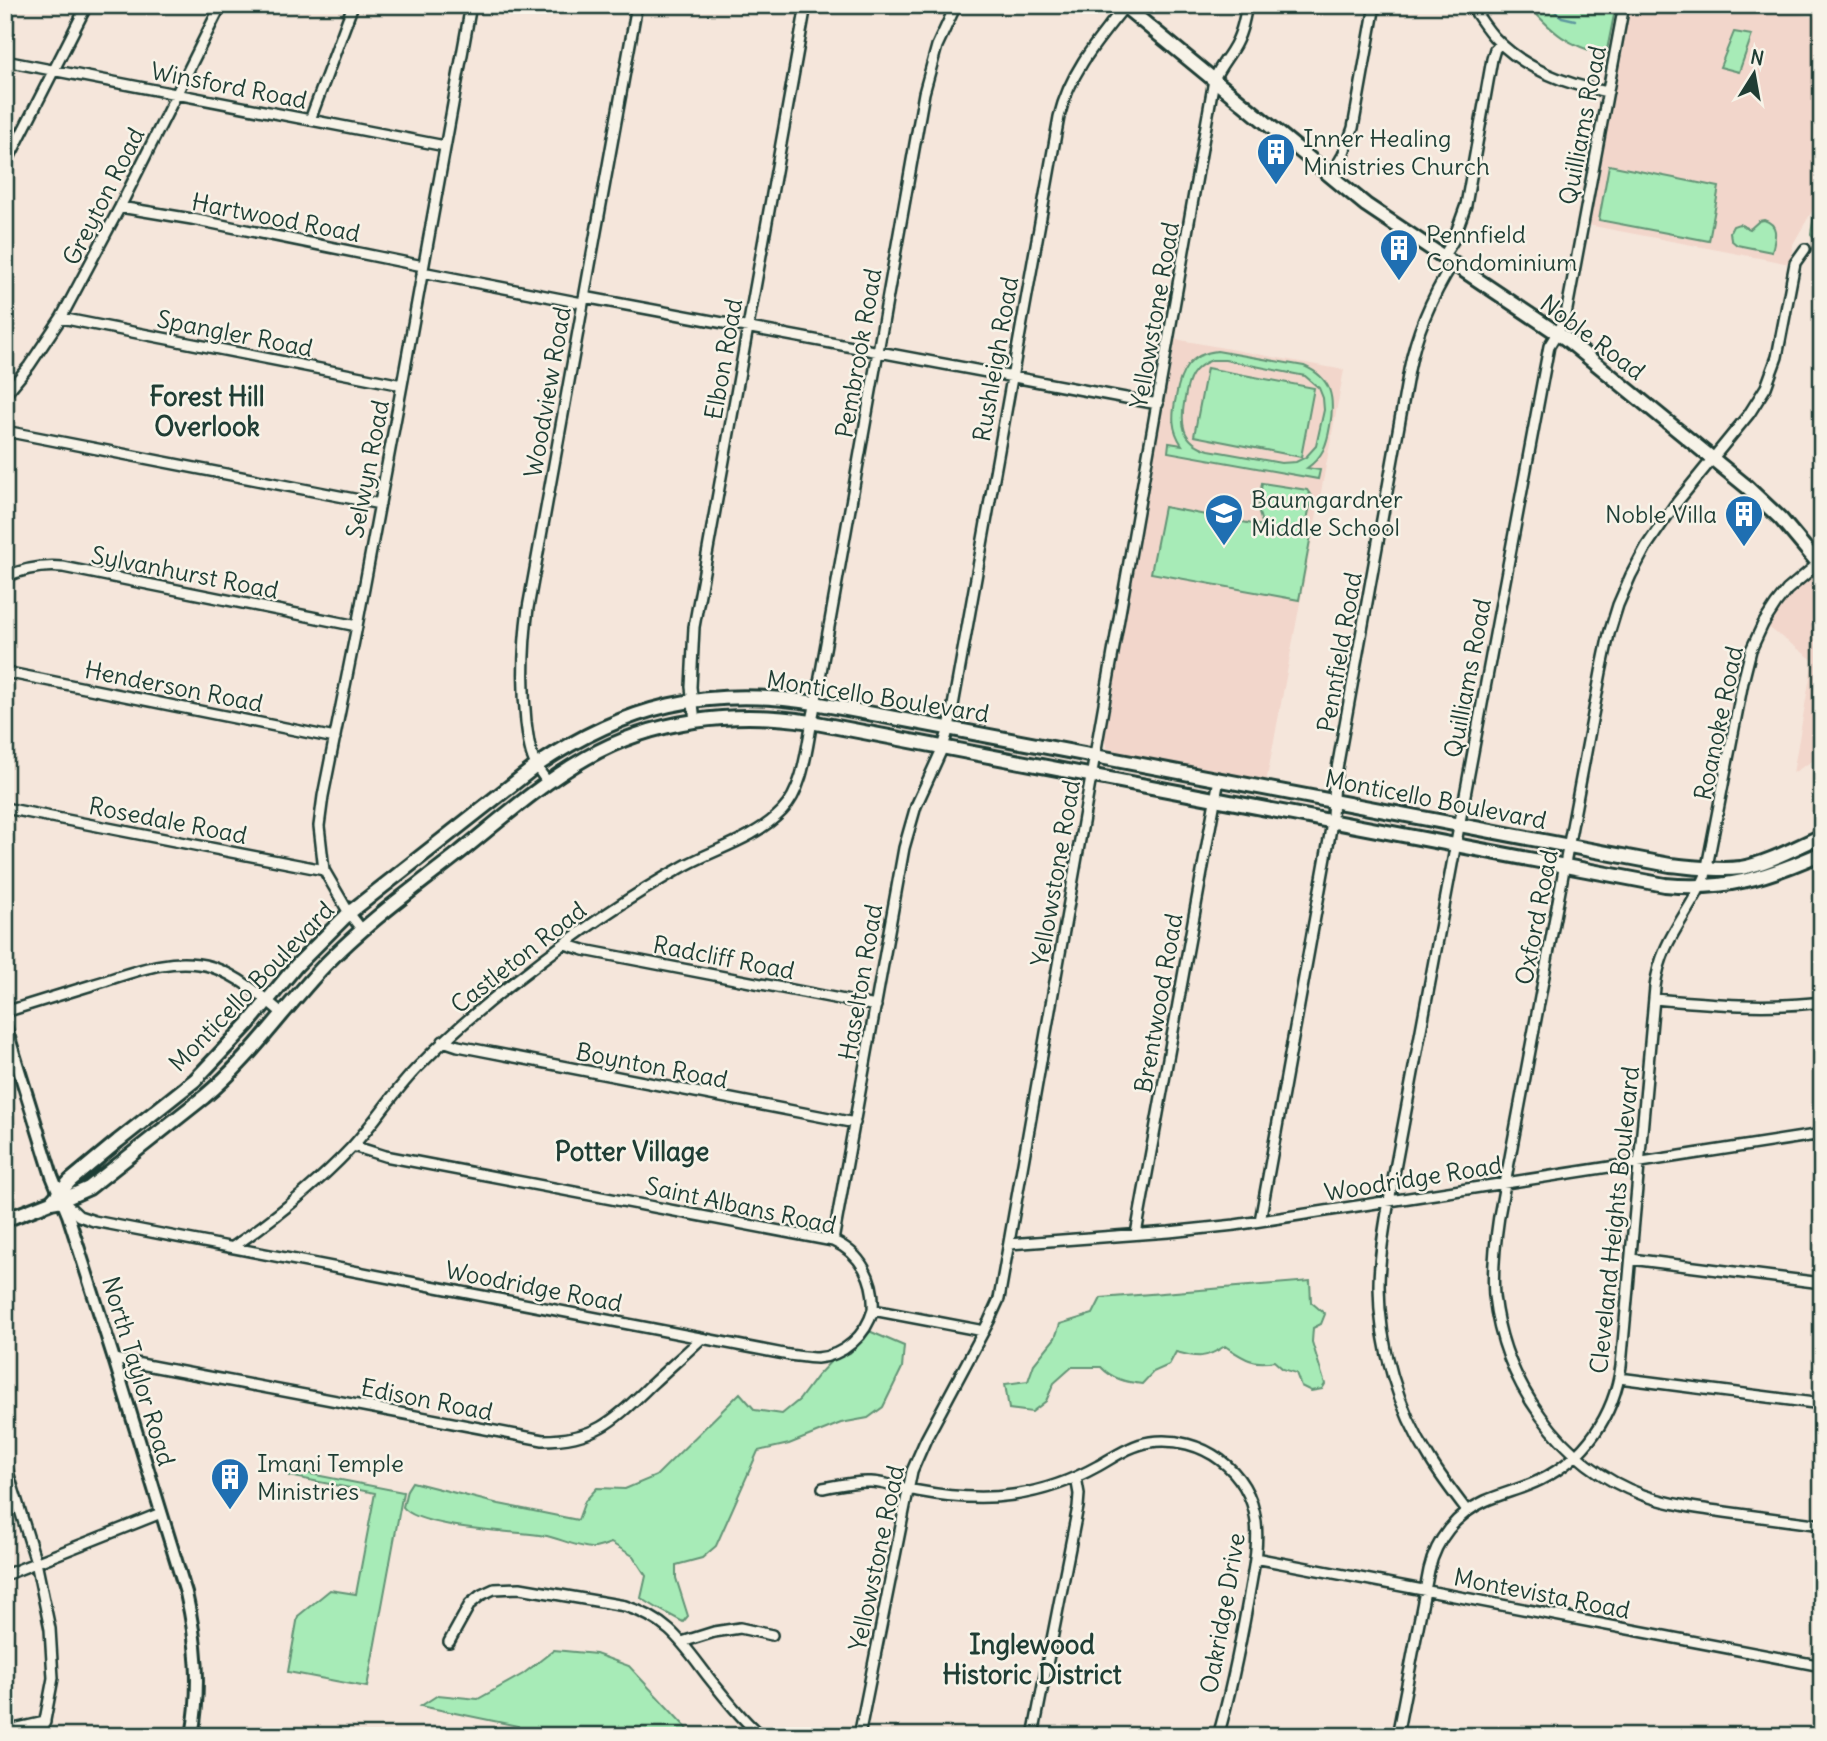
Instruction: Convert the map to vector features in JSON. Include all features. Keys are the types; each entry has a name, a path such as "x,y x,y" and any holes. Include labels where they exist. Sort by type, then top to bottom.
{"main road":[{"name":"Noble Road","path":"1124,6 1381,216 1557,333 1768,506 1821,564"},
{"name":"Monticello Boulevard","path":"57,1198 118,1140 195,1080 248,1024 296,966 349,913 536,766 591,732 661,706 750,696 787,698 813,712 946,737 1092,775 1665,885 1768,860 1822,836"},
{"name":"Monticello Boulevard","path":"5,1220 89,1188 222,1082 246,1058 326,964 414,886 548,783 585,758 618,742 658,728 695,721 813,712 946,737 1095,755 1658,863 1729,885 1761,878 1822,853"}],"street":[{"path":"5,166 87,5"},
{"name":"Greyton Road","path":"5,395 29,366 61,318 221,5"},
{"path":"310,120 353,5"},
{"name":"Selwyn Road","path":"362,930 324,870 319,826 471,5"},
{"name":"Woodview Road","path":"548,783 531,753 524,698 525,631 637,5"},
{"name":"Elbon Road","path":"695,721 691,701 694,627 806,5"},
{"name":"Pembrook Road","path":"813,712 926,84 939,39 956,5"},
{"name":"Yellowstone Road","path":"859,1736 912,1471 999,1299 1214,80 1239,38 1247,5"},
{"path":"1330,177 1343,155 1353,128 1375,5"},
{"path":"1471,5 1500,43 1526,62 1568,82 1608,92"},
{"name":"Quilliams Road","path":"1467,1511 1420,1442 1401,1400 1387,1351 1381,1317 1381,1254 1549,346 1565,320 1624,5"},
{"name":"Rushleigh Road","path":"946,737 1064,98 1082,61 1124,6"},
{"name":"Pennfield Road","path":"1260,1221 1332,822 1332,801 1411,358 1441,284 1466,205 1492,59 1500,43"},
{"name":"Winsford Road","path":"5,61 445,146"},
{"name":"Hartwood Road","path":"120,207 192,219 423,269 583,300 748,327 1158,404"},
{"name":"Oxford Road","path":"1805,249 1795,263 1779,350 1769,380 1751,411 1656,531 1634,568 1618,605 1605,650 1495,1240 1493,1270 1496,1308 1503,1341 1518,1379 1559,1440 1598,1473 1623,1487 1657,1500 1822,1525"},
{"name":"Spangler Road","path":"61,318 402,385"},
{"path":"5,431 380,504"},
{"name":"Roanoke Road","path":"1704,877 1751,650 1763,624 1787,590 1821,564"},
{"name":"Sylvanhurst Road","path":"5,577 37,566 63,567 357,625"},
{"name":"Henderson Road","path":"5,672 335,738"},
{"name":"Castleton Road","path":"233,1247 266,1224 320,1178 353,1146 417,1068 478,1010 606,913 686,865 756,832 783,810 797,787 813,712"},
{"name":"Haselton Road","path":"833,1241 906,837 946,737"},
{"name":"Brentwood Road","path":"1136,1234 1219,779"},
{"name":"Rosedale Road","path":"5,808 324,870"},
{"name":"Cleveland Heights Boulevard","path":"1397,1736 1430,1563 1446,1532 1467,1511 1486,1500 1538,1481 1558,1470 1576,1455 1600,1426 1611,1405 1619,1378 1657,976 1663,952 1704,877"},
{"name":"Radcliff Road","path":"565,944 584,950 876,1006"},
{"path":"5,1012 144,969 181,963 226,973 251,988 283,1014"},
{"path":"1654,999 1746,1006 1822,1002"},
{"name":"North Taylor Road","path":"5,1025 57,1198 114,1359 186,1593 194,1628 197,1681 192,1736"},
{"name":"Boynton Road","path":"443,1041 855,1123"},
{"path":"1820,1134 1822,1153"},
{"name":"Woodridge Road","path":"1009,1244 1219,1227 1820,1134"},
{"name":"Saint Albans Road","path":"353,1146 391,1157 833,1241 852,1252 866,1272 872,1289 873,1310"},
{"name":"Woodridge Road","path":"57,1198 79,1216 94,1221 808,1358 823,1357 841,1351 854,1342 867,1326 873,1310"},
{"path":"1630,1259 1822,1283"},
{"path":"873,1310 984,1331"},
{"name":"Edison Road","path":"114,1359 529,1438 561,1440 596,1431 616,1418 701,1339"},
{"path":"1619,1378 1822,1405"},
{"name":"Oakridge Drive","path":"823,1488 867,1482 958,1497 988,1498 1035,1490 1076,1477 1124,1451 1145,1443 1175,1442 1205,1450 1234,1471 1250,1497 1256,1525 1255,1558 1244,1619 1217,1736"},
{"path":"5,1462 36,1562 50,1629 53,1678 42,1736"},
{"path":"1034,1736 1078,1507 1076,1477"},
{"path":"5,1575 162,1513"},
{"name":"Montevista Road","path":"1255,1558 1822,1666"},
{"path":"449,1642 470,1604 481,1595 502,1587 633,1609 654,1619 682,1642 738,1714 761,1736"},
{"path":"682,1642 719,1630 740,1628 772,1635"},
{"path":"5,1731 45,1722"}],"shaded area":[{"path":"1629,5 1751,5 1822,19 1822,194 1793,244 1790,264 1588,225"},
{"name":"Baumgardner Middle School","path":"1175,339 1344,370 1266,783 1118,755 1108,749 1104,740"},
{"path":"1811,577 1822,584 1822,755 1793,773 1813,660 1768,627 1787,599"}],"green space":[{"path":"1528,5 1616,5 1606,55 1571,43 1545,23"},
{"path":"1734,32 1752,35 1739,72 1720,67"},
{"path":"1609,165 1719,187 1709,241 1599,220"},
{"path":"1822,195 1822,270 1819,269 1819,247 1811,234 1814,215"},
{"path":"1764,220 1774,229 1772,252 1737,245 1731,240 1730,232 1733,226 1739,224 1750,229"},
{"path":"1217,351 1304,366 1321,376 1329,390 1332,406 1326,444 1321,455 1307,468 1320,470 1318,479 1168,452 1169,443 1182,445 1176,433 1173,416 1183,372 1193,360","holes":["1225,360 1305,376 1319,388 1324,410 1316,446 1306,457 1296,462 1281,463 1209,450 1188,437 1183,416 1190,379 1196,370 1206,363"]},
{"path":"1207,368 1314,388 1301,457 1194,436"},
{"path":"1262,483 1307,490 1312,497 1304,533 1311,535 1299,600 1151,573 1164,507 1263,526 1258,510"},
{"path":"1310,1281 1311,1302 1325,1314 1321,1324 1313,1328 1312,1342 1325,1384 1322,1389 1311,1391 1301,1386 1296,1373 1283,1369 1274,1361 1254,1361 1225,1346 1201,1356 1176,1352 1169,1365 1153,1372 1142,1384 1120,1379 1101,1367 1072,1367 1054,1383 1046,1401 1032,1412 1009,1409 1005,1384 1028,1381 1034,1364 1055,1338 1060,1324 1093,1314 1101,1298"},
{"path":"869,1331 904,1346 902,1368 883,1407 868,1418 841,1423 789,1444 758,1451 716,1546 702,1558 676,1565 676,1578 688,1616 683,1622 641,1598 646,1576 633,1556 611,1543 590,1548 547,1536 448,1525 413,1514 403,1507 412,1482 578,1520 585,1501 597,1488 625,1489 656,1476 740,1393 755,1410 782,1414 799,1400 833,1359 850,1353"},
{"path":"290,1470 403,1492 367,1687 288,1672 298,1616 330,1590 356,1594 375,1493 289,1476"},
{"path":"554,1650 596,1654 629,1666 694,1736 522,1736 518,1726 421,1706 438,1695 478,1699 523,1674"}],"waterway":[{"path":"1548,5 1562,17 1575,20"}],"place":[{"name":"Inner Healing Ministries Church","path":"1276,186"},
{"name":"Pennfield Condominium","path":"1399,282"},
{"name":"Baumgardner Middle School","path":"1224,547"},
{"name":"Noble Villa","path":"1744,548"},
{"name":"Imani Temple Ministries","path":"230,1511"}],"district":[{"name":"Forest Hill Overlook","path":"207,411"},
{"name":"Potter Village","path":"632,1151"},
{"name":"Inglewood Historic District","path":"1032,1659"}]}
